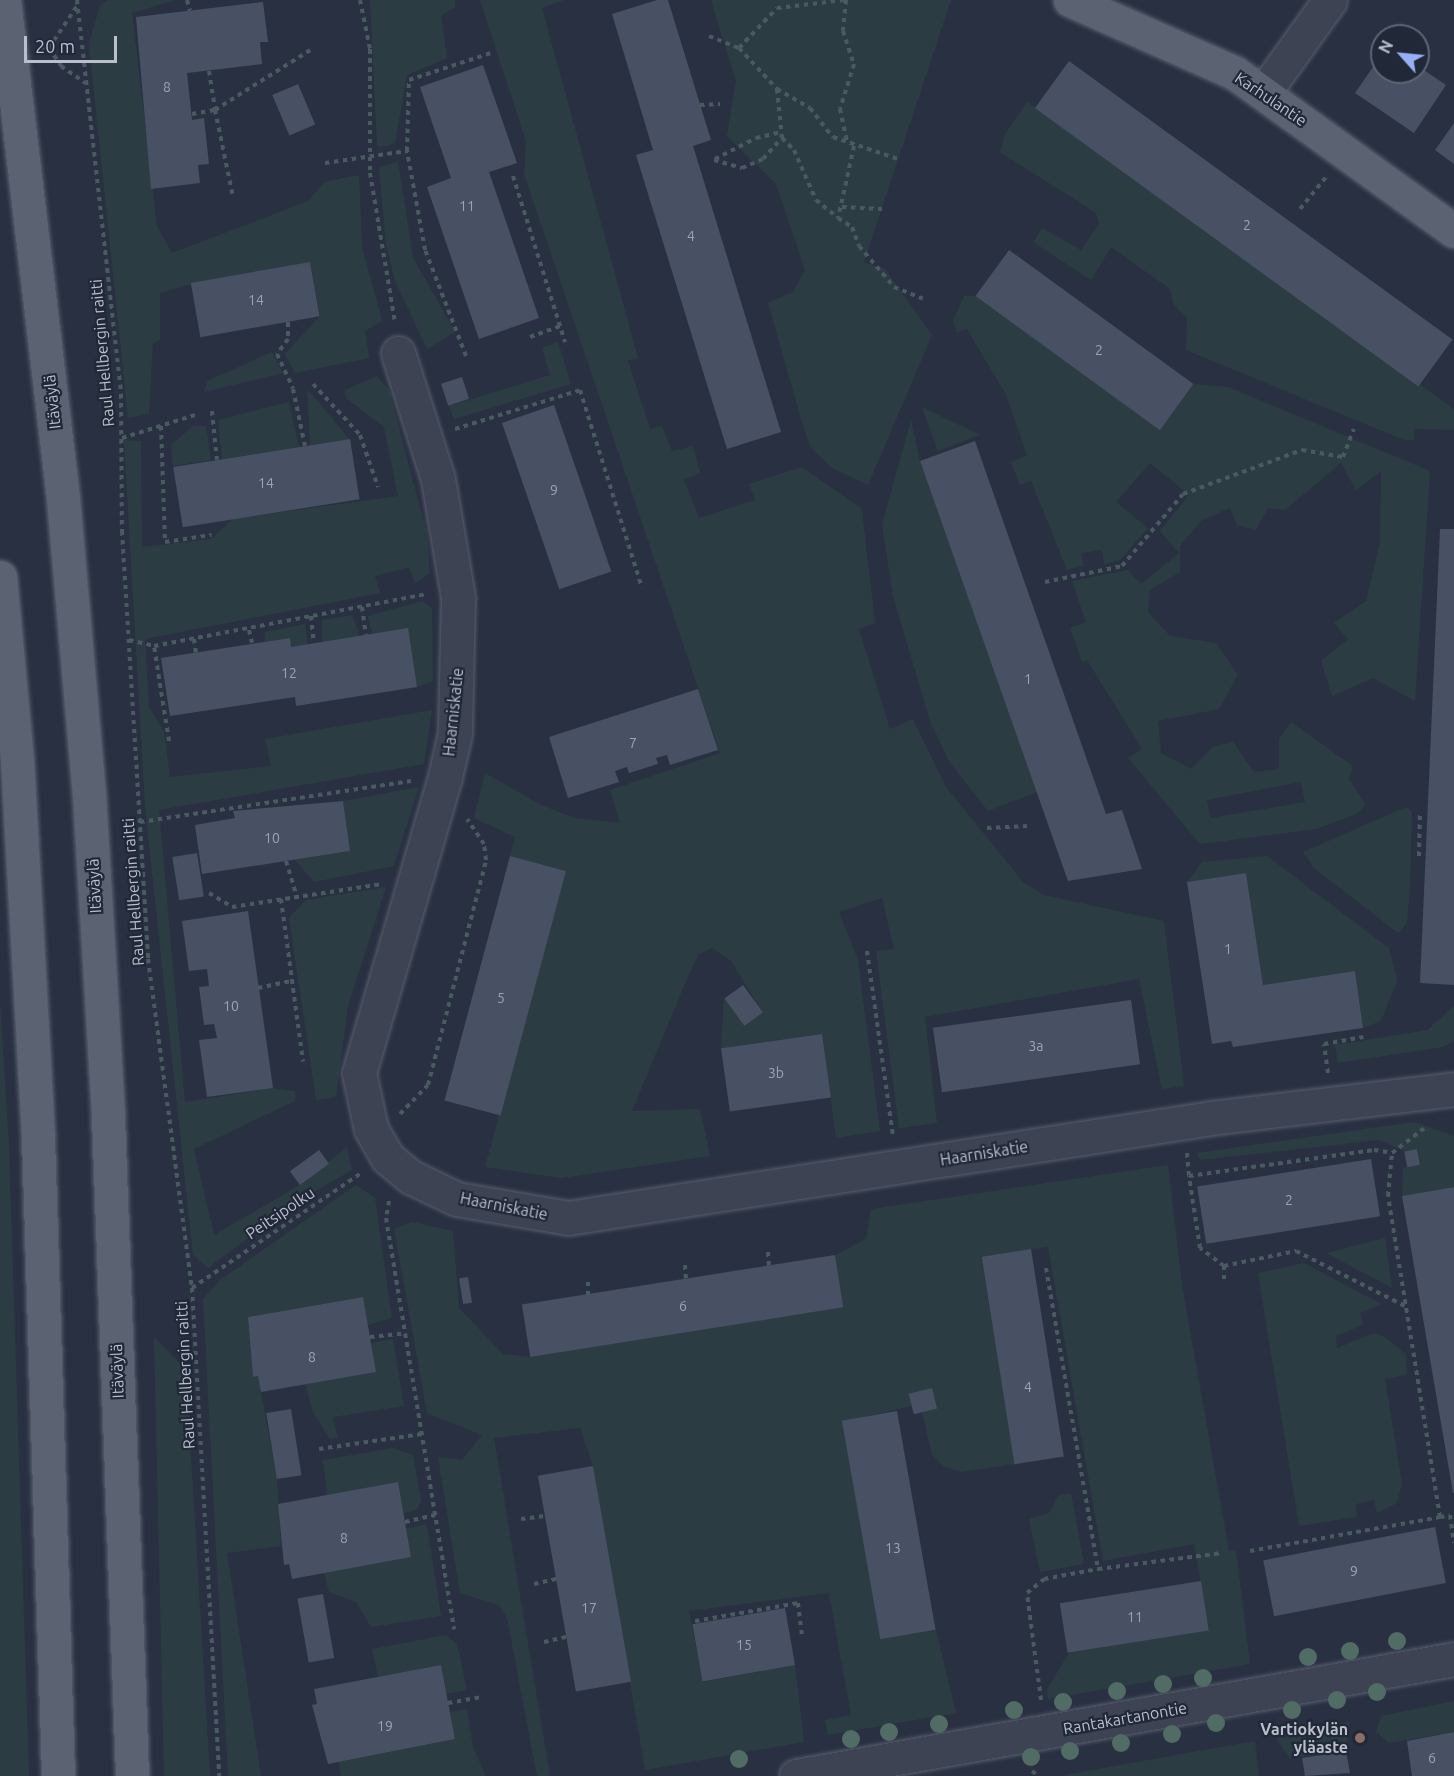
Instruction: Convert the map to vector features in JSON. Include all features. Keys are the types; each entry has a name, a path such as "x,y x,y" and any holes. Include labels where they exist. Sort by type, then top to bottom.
{"main road":[{"name":"Itäväylä","path":"4,0 62,486 89,794 108,1117 132,1776"},
{"name":"Karhulantie","path":"1070,0 1191,52 1264,92 1454,231"},
{"path":"0,577 17,760 38,1138 58,1776"}],"street":[{"path":"1264,92 1313,30 1330,0"},
{"name":"Haarniskatie","path":"398,353 438,479 457,587 455,733 446,777 374,1011 359,1073 362,1104 388,1158 411,1177 457,1199 568,1218 1211,1118 1454,1089"},
{"name":"Rantakartanontie","path":"796,1776 1454,1659"}],"path":[{"name":"Raul Hellbergin raitti","path":"77,0 122,438 129,640 148,959 192,1288 219,1776"},
{"path":"187,0 190,11"},
{"path":"360,0 370,49 370,159 398,353"},
{"path":"739,48 777,8 846,0 843,31 854,64 840,109 847,143"},
{"path":"50,48 78,6"},
{"path":"709,36 739,48 777,89 810,108 833,137 898,159"},
{"path":"192,114 215,110 312,49"},
{"path":"466,356 426,249 407,151 409,80 494,52"},
{"path":"209,70 233,197"},
{"path":"777,89 782,135 794,150 816,200 852,227 860,246 894,287 922,299"},
{"path":"700,105 720,104"},
{"path":"782,135 763,159 742,168 714,160 756,138 782,135"},
{"path":"838,218 854,146"},
{"path":"325,163 370,159 407,151"},
{"path":"1300,209 1328,174"},
{"path":"513,176 565,342"},
{"path":"842,207 882,209"},
{"path":"288,322 288,339 277,354 293,389 305,446"},
{"path":"530,337 560,326"},
{"path":"313,384 360,435 378,487"},
{"path":"447,430 579,390 642,588"},
{"path":"212,411 217,460"},
{"path":"122,438 195,415"},
{"path":"161,426 165,542 211,535"},
{"path":"1045,582 1122,566 1183,494 1302,450 1342,457 1354,429"},
{"path":"129,640 154,646 249,630 457,587"},
{"path":"362,607 366,635"},
{"path":"310,616 314,644"},
{"path":"249,630 252,643"},
{"path":"194,639 196,653"},
{"path":"154,646 169,741"},
{"path":"140,822 446,777"},
{"path":"1419,856 1420,812"},
{"path":"400,1114 428,1085 486,860 484,844 461,813"},
{"path":"987,828 1027,826"},
{"path":"286,861 297,897"},
{"path":"209,893 232,907 416,879"},
{"path":"281,899 303,1062"},
{"path":"867,951 894,1136"},
{"path":"258,988 292,981"},
{"path":"1328,1074 1324,1044 1363,1037"},
{"path":"1434,1120 1392,1153 1388,1196 1440,1517"},
{"path":"1186,1150 1200,1248 1224,1266 1296,1251 1407,1307"},
{"path":"1189,1176 1374,1150 1392,1153"},
{"name":"Peitsipolku","path":"192,1288 364,1171 358,1161"},
{"path":"390,1197 386,1218 454,1629"},
{"path":"768,1252 769,1266"},
{"path":"685,1264 686,1279"},
{"path":"1224,1266 1224,1279"},
{"path":"1046,1268 1098,1569"},
{"path":"588,1280 588,1294"},
{"path":"370,1337 406,1334"},
{"path":"319,1449 422,1434"},
{"path":"405,1522 435,1515"},
{"path":"1250,1551 1450,1515 1454,1543"},
{"path":"521,1519 545,1516"},
{"path":"1043,1713 1028,1593 1044,1579 1098,1569 1222,1553"},
{"path":"534,1584 556,1579"},
{"path":"694,1621 798,1604 802,1638"},
{"path":"544,1642 566,1638"},
{"path":"448,1703 481,1697"},
{"path":"1032,1776 1032,1771 1038,1776"}],"shaded area":[{"path":"108,0 175,0 132,13 157,226 172,253 308,201 324,182 359,175 362,247 382,321 365,331 369,358 295,373 285,354 320,316 310,262 191,284 160,293 160,340 153,343 149,414 128,418 89,44 100,5"},
{"path":"370,0 455,0 455,8 441,15 447,58 407,75 395,143 386,146 377,146"},
{"path":"480,0 564,0 542,8 638,358 628,361 650,429 662,426 672,451 693,446 700,473 684,480 699,518 755,500 749,484 802,467 862,509 875,623 859,629 890,729 913,719 946,787 1023,882 1044,895 1164,921 1184,1086 1162,1089 1139,979 925,1017 937,1123 899,1128 876,951 894,949 882,898 839,912 858,960 880,1131 836,1138 822,1034 721,1048 724,998 744,1026 763,1013 731,961 712,948 699,954 689,974 632,1111 700,1109 710,1156 561,1178 485,1167 566,871 510,856 515,837 474,818 485,773 541,805 575,818 620,823 610,790 720,753 524,174 526,141"},
{"path":"711,0 951,0 864,262 885,269 932,335 868,485 832,468 811,448 803,426 768,303 793,292 805,270 776,184 727,136 736,81"},
{"path":"1027,102 1454,409 1454,430 1414,429 1414,440 1404,440 1186,350 1187,317 1173,304 1170,289 1111,247 1091,280 1033,242 1042,228 1081,250 1099,224 1096,213 1000,152 1005,134"},
{"path":"398,161 413,258 455,332 427,349 395,281 386,244 379,168"},
{"path":"964,296 976,296 1160,429 1194,384 1228,387 1430,471 1415,701 1373,678 1332,696 1321,661 1348,639 1334,623 1366,601 1380,542 1381,471 1356,490 1341,463 1285,510 1268,508 1256,530 1237,525 1230,508 1202,520 1180,546 1180,572 1150,590 1148,612 1170,636 1216,643 1238,675 1219,709 1158,721 1161,753 1191,769 1213,747 1233,742 1254,772 1279,769 1279,739 1291,722 1353,766 1349,779 1366,805 1356,814 1316,829 1200,844 1128,758 1142,749 1087,660 1082,662 1070,628 1086,622 1072,581 1128,570 1141,584 1179,553 1160,531 1189,495 1150,463 1116,502 1148,528 1120,560 1104,564 1102,550 1081,553 1084,566 1067,570 1031,481 1020,485 1011,462 1027,455 1006,395 967,329 957,333 953,321","holes":["1301,782 1305,802 1210,818 1207,800"]},
{"path":"558,342 571,384 454,419 449,406 550,375 542,348"},
{"path":"272,352 283,373 204,392 207,381"},
{"path":"377,376 389,390 427,533 430,573 415,583 409,567 375,576 380,593 145,639 149,707 164,731 170,777 271,766 265,739 432,710 424,764 159,810 185,1102 273,1088 295,1091 295,1101 194,1149 214,1235 300,1185 347,1147 352,1170 298,1201 208,1268 193,1255 145,807 124,440 141,441 142,547 211,539 232,519 398,496 384,427 346,398 345,390"},
{"path":"307,390 312,394 349,439 310,445"},
{"path":"289,402 299,447 222,459 218,420"},
{"path":"922,407 980,435 938,451"},
{"path":"911,420 920,461 1037,792 988,811 950,763 930,721 893,596 882,525"},
{"path":"193,426 206,426 211,460 173,466 171,445"},
{"path":"422,601 432,608 433,681 417,687 372,634 368,616"},
{"path":"352,615 360,636 322,642 322,620"},
{"path":"305,624 308,645 291,647 289,638 264,642 265,632"},
{"path":"419,787 394,866 314,882 295,860 350,851 343,801"},
{"path":"1406,807 1412,811 1410,888 1407,923 1398,933 1314,868 1303,852"},
{"path":"1267,856 1389,948 1397,981 1381,1021 1363,1028 1355,971 1263,985 1246,873 1187,882 1202,862"},
{"path":"386,887 348,1006 336,1097 316,1100 289,918 306,900"},
{"path":"0,1002 9,1146 29,1776 0,1776"},
{"path":"1454,1006 1454,1041 1443,1047 1338,1063 1335,1045 1427,1030"},
{"path":"1415,1122 1454,1136 1454,1187 1402,1196 1403,1168 1420,1165 1418,1149 1404,1151 1379,1140 1200,1160 1197,1153"},
{"path":"1168,1165 1182,1285 1229,1551 1236,1550 1250,1664 1048,1699 1047,1689 1069,1653 1209,1630 1194,1544 1103,1561 1048,1247 1031,1249 981,1257 1015,1464 961,1472 943,1466 932,1454 920,1404 842,1422 881,1639 936,1630 956,1713 828,1735 825,1720 851,1715 829,1593 689,1611 703,1682 795,1665 804,1742 645,1770 593,1466 580,1428 494,1438 550,1776 537,1776 507,1618 499,1605 460,1593 438,1457 462,1460 482,1435 427,1413 394,1229 412,1222 453,1231 459,1308 503,1354 531,1357 843,1307 835,1255 866,1239 871,1209"},
{"path":"356,1185 375,1198 392,1318 368,1325 362,1297 248,1317 253,1377 258,1376 277,1479 281,1546 227,1553 261,1776 228,1776 203,1299 220,1280"},
{"path":"1385,1238 1392,1288 1326,1253"},
{"path":"1304,1263 1381,1304 1360,1313 1363,1325 1336,1336 1337,1348 1374,1333 1385,1337 1406,1354 1407,1375 1385,1379 1402,1484 1397,1503 1377,1513 1374,1500 1356,1504 1357,1517 1299,1526 1258,1273"},
{"path":"154,1337 186,1370 210,1776 164,1776"},
{"path":"393,1339 404,1406 333,1417 338,1438 330,1439 313,1412 305,1384 376,1372 371,1343"},
{"path":"393,1448 413,1455 421,1501 417,1509 403,1514 327,1495 323,1460"},
{"path":"1071,1493 1084,1564 1040,1572 1029,1519 1049,1513 1058,1496"},
{"path":"427,1524 441,1616 371,1627 356,1602 329,1592 324,1573 411,1557 406,1529"},
{"path":"446,1635 457,1644 467,1690 447,1694 441,1665 378,1677 372,1649"},
{"path":"1454,1701 1454,1732 1389,1743 1376,1732 1381,1716"},
{"path":"467,1709 473,1747 486,1776 341,1776 339,1762 455,1739 450,1712"},
{"path":"1349,1722 1346,1751 1290,1758 1278,1742 1277,1736"},
{"path":"1255,1741 1259,1776 1059,1776 1237,1744"}],"building":[{"path":"657,0 668,0 711,140 693,146 781,432 727,449 636,155 653,150 612,14"},
{"path":"263,2 268,42 260,42 262,64 187,73 192,120 204,118 209,164 198,165 200,183 151,189 136,17"},
{"path":"1069,61 1452,340 1418,387 1035,108"},
{"path":"483,65 517,163 489,172 539,318 479,339 427,187 451,178 420,87"},
{"path":"1370,71 1370,84 1430,84 1430,74 1446,85 1414,133 1355,93"},
{"path":"298,84 315,125 289,135 272,95"},
{"path":"1454,123 1454,164 1435,150"},
{"path":"1009,250 1193,384 1160,430 975,296"},
{"path":"310,262 320,316 200,337 191,283"},
{"path":"462,377 469,399 448,406 441,384"},
{"path":"554,405 611,571 559,589 502,423"},
{"path":"350,439 360,499 183,527 173,467"},
{"path":"975,441 1106,814 1122,810 1142,869 1068,881 920,461"},
{"path":"1440,529 1454,529 1454,985 1420,983"},
{"path":"408,628 417,687 296,706 295,697 170,716 161,658 290,638 291,647"},
{"path":"698,689 718,750 670,765 667,755 656,758 658,764 629,773 627,767 615,771 619,782 568,798 549,737"},
{"path":"343,801 350,851 202,874 195,825 235,818 233,811"},
{"path":"197,853 204,896 179,900 172,857"},
{"path":"510,856 566,871 501,1115 445,1100"},
{"path":"1246,873 1263,985 1355,971 1363,1028 1233,1047 1231,1041 1212,1044 1187,882"},
{"path":"248,911 273,1088 207,1097 199,1040 217,1038 214,1024 204,1025 199,987 209,986 207,969 189,971 182,921"},
{"path":"743,985 763,1013 744,1026 724,999"},
{"path":"1131,1000 1140,1064 942,1092 933,1028"},
{"path":"822,1034 831,1097 730,1112 721,1048"},
{"path":"1417,1149 1420,1165 1407,1167 1404,1151"},
{"path":"319,1150 329,1164 300,1185 290,1171"},
{"path":"1371,1159 1380,1216 1206,1244 1197,1187"},
{"path":"1454,1187 1454,1493 1453,1493 1402,1196"},
{"path":"1031,1249 1064,1456 1014,1464 982,1257"},
{"path":"835,1255 843,1307 530,1357 522,1305"},
{"path":"468,1277 472,1303 463,1304 459,1278"},
{"path":"363,1297 376,1372 261,1392 258,1376 253,1377 248,1317"},
{"path":"932,1388 937,1408 914,1414 909,1394"},
{"path":"291,1409 301,1475 277,1479 266,1413"},
{"path":"897,1411 936,1630 880,1639 842,1421"},
{"path":"593,1466 631,1682 576,1691 538,1476"},
{"path":"398,1482 411,1557 292,1579 289,1564 284,1565 278,1504"},
{"path":"1435,1527 1446,1583 1274,1616 1263,1560"},
{"path":"1201,1581 1209,1630 1068,1653 1060,1603"},
{"path":"323,1594 334,1658 309,1663 297,1599"},
{"path":"785,1608 795,1665 702,1681 692,1624"},
{"path":"441,1665 455,1739 328,1764 312,1705 317,1704 314,1689"},
{"path":"1454,1732 1454,1776 1412,1776 1407,1741"},
{"path":"1346,1751 1350,1773 1305,1776 1302,1758"}],"place":[{"name":"Vartiokylän yläaste","path":"1360,1738"}]}
